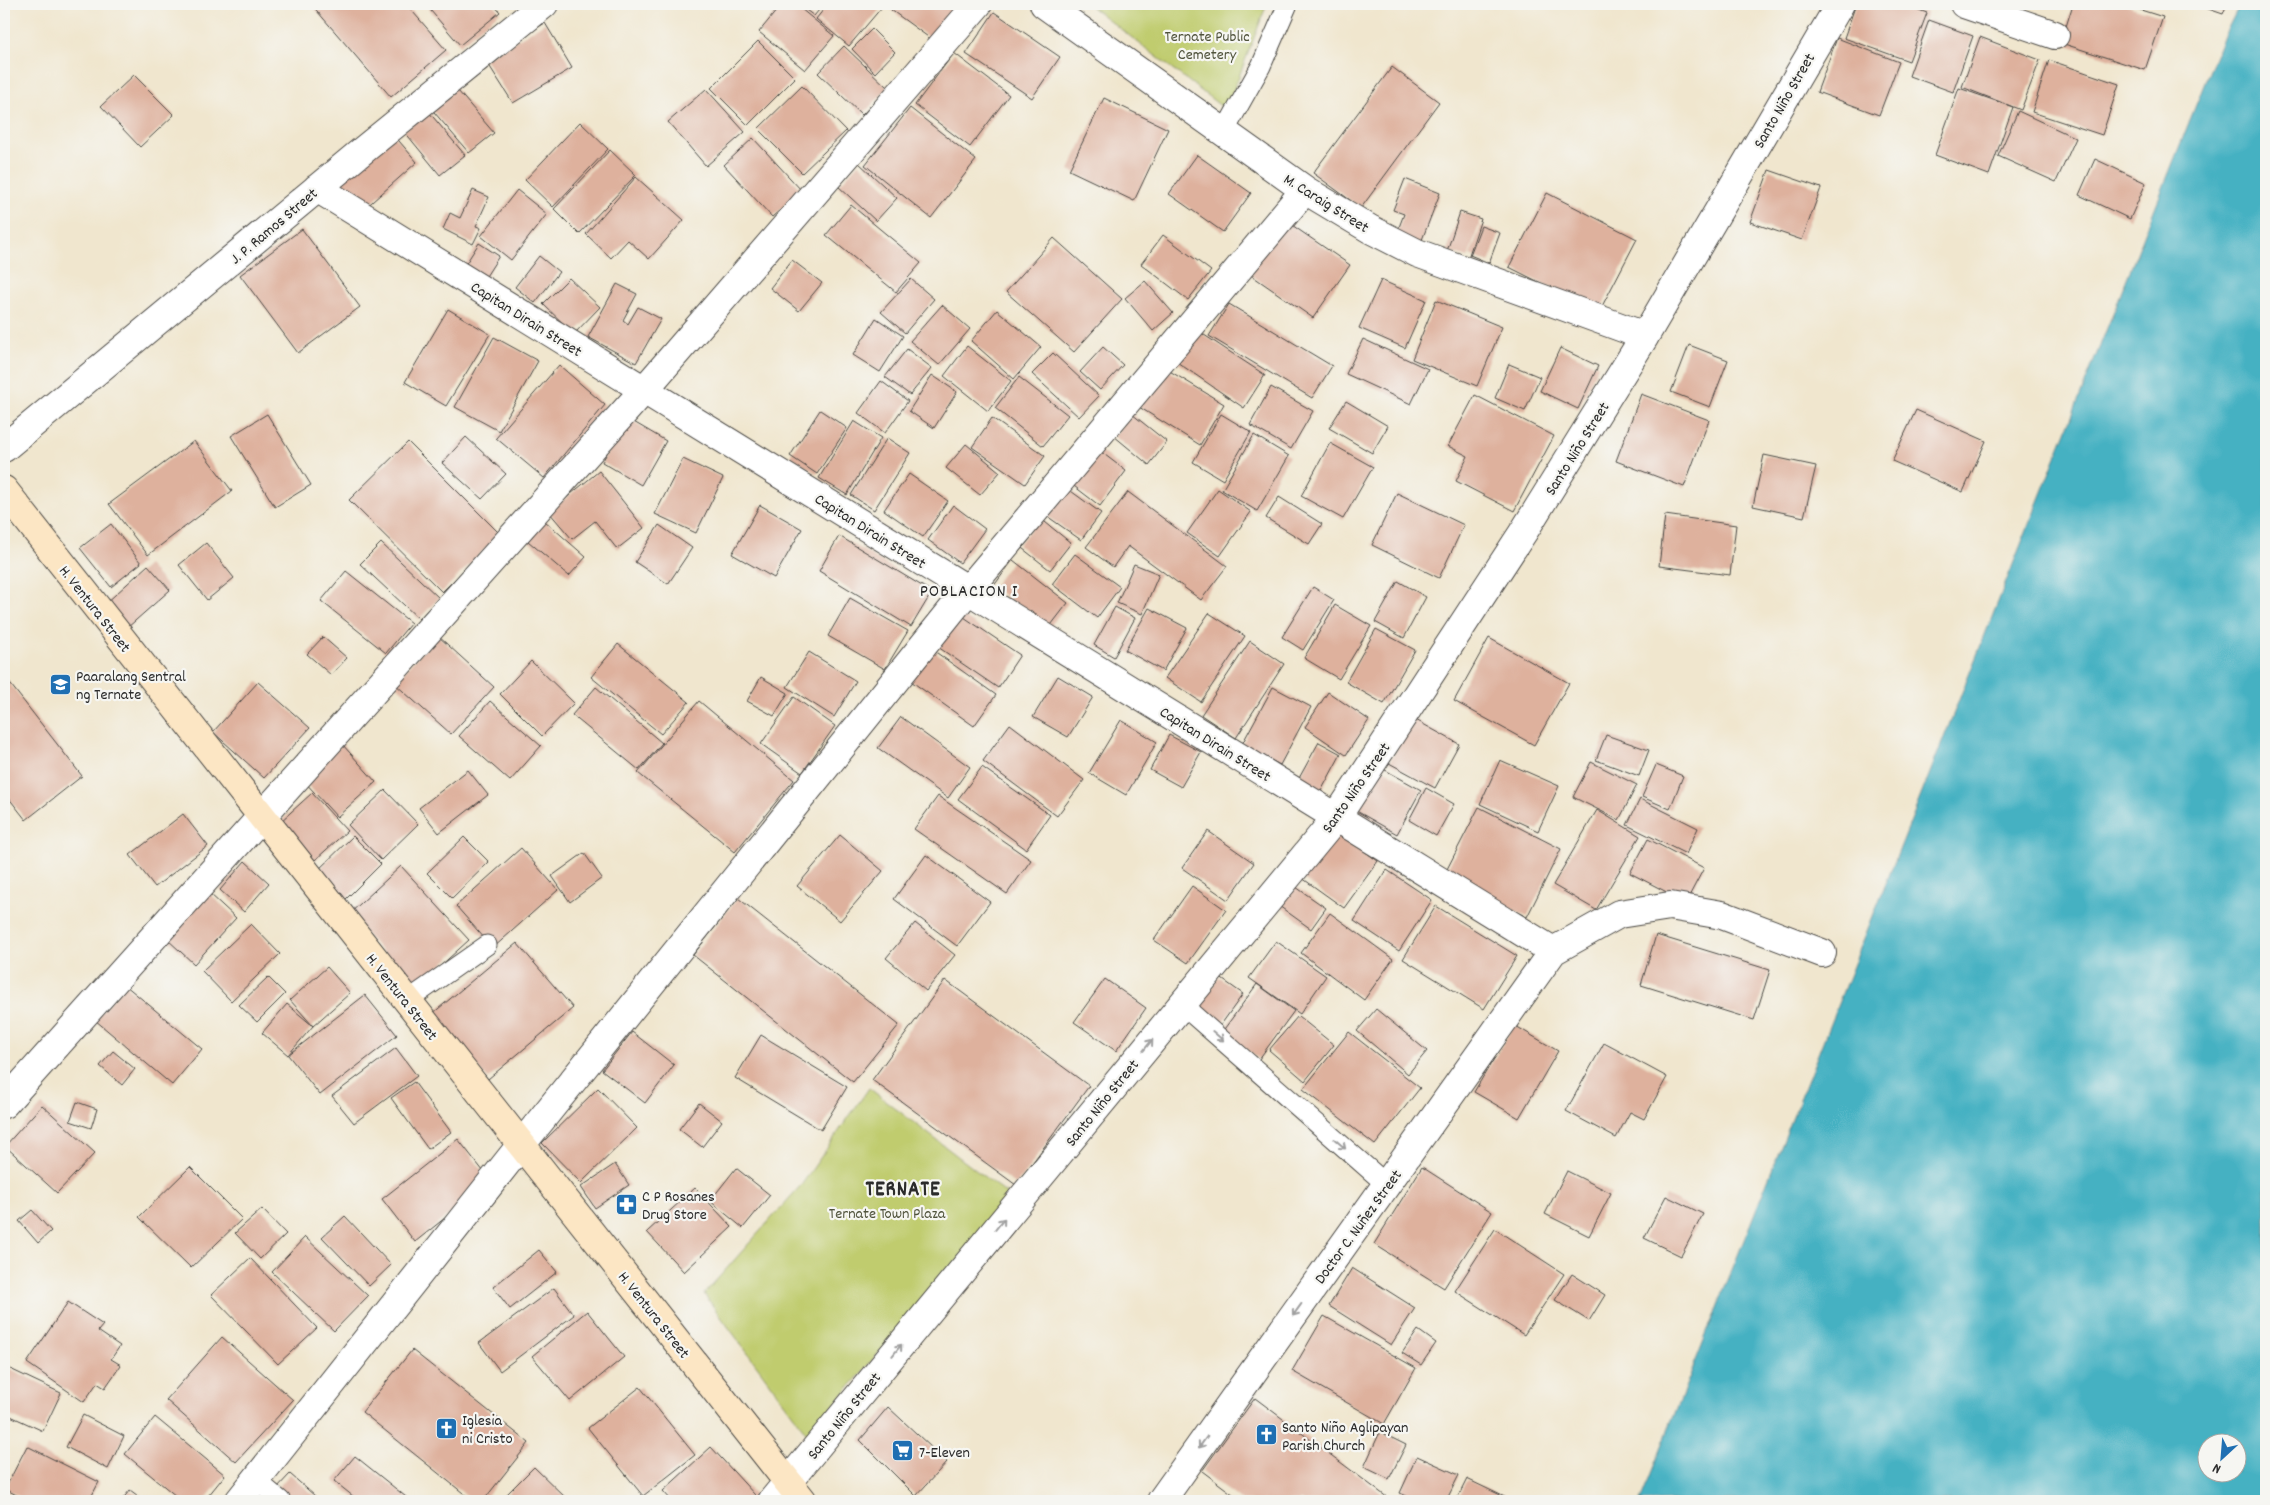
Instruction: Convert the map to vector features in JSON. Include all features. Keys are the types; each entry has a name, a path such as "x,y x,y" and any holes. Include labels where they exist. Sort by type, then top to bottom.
{"main road":[{"name":"H. Ventura Street","path":"4,490 521,1145 788,1495"}],"street":[{"name":"J. P. Ramos Street","path":"4,448 317,188 544,4"},
{"path":"4,1104 644,390 978,4"},
{"name":"M. Caraig Street","path":"1044,4 1305,190 1370,229 1417,254 1645,336"},
{"name":"Santo Niño Street","path":"788,1495 1181,1004 1336,818 1524,531 1645,336 1840,4"},
{"path":"1964,4 2055,35"},
{"name":"Capitan Dirain Street","path":"317,188 1553,952"},
{"path":"239,1501 521,1145 968,590 1305,190"},
{"path":"1553,952 1619,914 1670,906 1722,915 1822,953"},
{"name":"Doctor C. Nuñez Street","path":"1161,1501 1553,952"}],"lane":[{"path":"1224,132 1261,66 1288,4"},
{"path":"407,1001 487,945"},
{"path":"1181,1004 1387,1185"},
{"path":"256,1480 281,1501"}],"green space":[{"name":"Ternate Public Cemetery","path":"1088,4 1267,4 1226,110"},
{"name":"Ternate Town Plaza","path":"869,1088 1012,1198 808,1435 704,1294 802,1184"}],"water":[{"path":"2240,4 2266,4 2266,1501 1640,1501 2221,42"}],"building":[{"path":"311,4 406,4 446,50 391,97"},
{"path":"425,4 493,4 500,12 460,45"},
{"path":"782,4 795,4 834,36 805,70 759,32"},
{"path":"798,4 824,4 814,16"},
{"path":"828,4 878,4 882,7 849,46 816,19"},
{"path":"896,4 964,4 935,42 891,10"},
{"path":"1856,4 1903,4 1927,13 1909,61 1844,38"},
{"path":"2073,4 2122,4 2163,17 2145,70 2061,43"},
{"path":"2194,4 2227,4 2223,14"},
{"path":"994,12 1060,57 1032,98 966,54"},
{"path":"1929,20 1973,36 1953,92 1909,76"},
{"path":"545,23 572,68 513,103 485,59"},
{"path":"872,29 895,52 875,73 852,49"},
{"path":"1980,37 2040,60 2021,110 1962,87"},
{"path":"1837,38 1899,62 1879,115 1817,92"},
{"path":"758,41 795,78 748,125 711,88"},
{"path":"844,46 888,88 862,115 818,73"},
{"path":"954,53 1009,95 970,147 915,105"},
{"path":"2049,60 2119,84 2102,135 2032,112"},
{"path":"1392,67 1439,102 1361,208 1313,173"},
{"path":"134,75 174,115 140,147 101,106"},
{"path":"452,84 494,133 469,153 428,105"},
{"path":"802,86 846,131 802,173 758,129"},
{"path":"1959,88 2013,107 1989,175 1935,155"},
{"path":"706,89 745,132 706,166 668,122"},
{"path":"1104,98 1168,129 1134,201 1069,170"},
{"path":"910,108 976,160 931,218 865,165"},
{"path":"428,111 465,155 440,175 404,131"},
{"path":"2018,111 2076,138 2056,182 1998,156"},
{"path":"580,122 608,149 553,207 525,180"},
{"path":"393,134 417,162 363,210 338,182"},
{"path":"753,138 802,191 772,217 724,165"},
{"path":"610,150 636,175 579,234 554,209"},
{"path":"1197,155 1251,193 1223,232 1169,194"},
{"path":"2095,159 2146,183 2130,219 2079,195"},
{"path":"859,163 897,198 876,221 838,186"},
{"path":"1769,170 1821,188 1802,240 1750,222"},
{"path":"636,177 684,220 649,259 628,240 611,258 586,234"},
{"path":"1405,179 1440,193 1420,245 1396,235 1404,214 1393,210"},
{"path":"473,190 489,197 476,226 481,228 473,244 443,229 450,213 460,218"},
{"path":"517,190 547,214 511,260 481,236"},
{"path":"1547,193 1637,239 1599,312 1509,267"},
{"path":"851,205 921,263 896,292 826,235"},
{"path":"1460,212 1481,219 1468,258 1447,251"},
{"path":"1286,221 1350,265 1313,318 1248,273"},
{"path":"1481,226 1500,233 1489,263 1470,255"},
{"path":"302,229 360,307 298,353 240,275"},
{"path":"1163,235 1211,271 1188,300 1141,264"},
{"path":"1054,238 1122,299 1074,352 1006,292"},
{"path":"479,243 499,256 483,281 463,268"},
{"path":"539,256 559,272 535,303 515,287"},
{"path":"792,260 822,283 799,311 770,288"},
{"path":"569,278 600,307 574,334 543,304"},
{"path":"911,279 934,299 905,333 881,312"},
{"path":"1381,280 1426,300 1405,348 1359,328"},
{"path":"1145,281 1173,313 1153,331 1125,298"},
{"path":"617,284 637,294 623,320 628,324 638,307 661,319 636,363 588,337"},
{"path":"1436,300 1502,327 1477,386 1412,359"},
{"path":"1229,304 1332,366 1312,398 1209,336"},
{"path":"942,305 970,329 939,365 910,341"},
{"path":"448,309 490,334 446,406 405,382"},
{"path":"997,310 1041,347 1014,379 971,341"},
{"path":"876,318 903,336 880,372 853,355"},
{"path":"1192,327 1265,375 1244,408 1171,358"},
{"path":"494,337 538,361 499,431 455,407"},
{"path":"1363,339 1428,369 1411,404 1346,374"},
{"path":"1689,345 1728,360 1710,407 1671,392"},
{"path":"967,346 1011,381 988,411 944,376"},
{"path":"1103,347 1123,365 1100,390 1080,372"},
{"path":"1560,348 1598,366 1578,409 1540,391"},
{"path":"907,349 932,368 910,395 885,377"},
{"path":"1053,353 1099,396 1079,417 1032,374"},
{"path":"1509,364 1540,377 1525,411 1495,398"},
{"path":"559,365 605,405 544,478 496,438"},
{"path":"1163,367 1224,404 1200,445 1139,407"},
{"path":"932,375 957,392 934,428 909,411"},
{"path":"1019,377 1068,415 1043,446 995,408"},
{"path":"881,381 908,401 885,433 858,413"},
{"path":"1271,387 1313,411 1291,449 1250,425"},
{"path":"1641,394 1709,420 1684,487 1616,461"},
{"path":"1475,395 1554,436 1514,511 1456,481 1468,456 1448,446"},
{"path":"1346,401 1388,426 1372,453 1329,428"},
{"path":"820,410 847,428 817,474 790,456"},
{"path":"1916,410 1986,441 1963,492 1892,461"},
{"path":"267,414 311,485 275,507 231,436"},
{"path":"1132,414 1167,442 1149,465 1114,436"},
{"path":"1221,414 1251,432 1223,480 1193,462"},
{"path":"627,418 666,441 641,485 602,462"},
{"path":"992,418 1045,456 1025,484 972,447"},
{"path":"854,421 881,438 847,495 819,478"},
{"path":"1254,435 1289,456 1257,511 1222,490"},
{"path":"466,437 506,474 482,499 442,463"},
{"path":"887,438 910,453 874,510 851,495"},
{"path":"194,441 232,491 148,555 109,504"},
{"path":"408,442 500,534 442,592 349,500"},
{"path":"1330,443 1373,467 1343,519 1301,496"},
{"path":"966,444 1000,472 980,495 946,468"},
{"path":"1096,448 1126,471 1100,506 1070,483"},
{"path":"1764,455 1816,466 1804,517 1753,506"},
{"path":"683,459 723,478 696,533 655,514"},
{"path":"599,471 644,528 617,549 595,521 572,539 549,512"},
{"path":"909,474 948,501 923,537 884,510"},
{"path":"1064,486 1101,513 1081,540 1044,514"},
{"path":"1218,489 1251,512 1220,556 1187,533"},
{"path":"1128,492 1227,566 1201,600 1128,546 1113,567 1086,547"},
{"path":"1397,493 1464,525 1439,578 1372,545"},
{"path":"1279,497 1322,524 1309,544 1266,518"},
{"path":"760,505 802,529 774,578 732,554"},
{"path":"953,505 985,529 960,563 928,540"},
{"path":"1665,515 1736,525 1730,575 1659,566"},
{"path":"1040,518 1071,543 1050,570 1018,545"},
{"path":"545,521 586,557 569,576 528,541"},
{"path":"111,524 141,563 111,587 80,548"},
{"path":"659,525 692,548 668,584 635,562"},
{"path":"839,536 932,592 911,627 819,571"},
{"path":"206,543 234,578 207,600 179,565"},
{"path":"381,543 439,598 419,619 360,564"},
{"path":"1075,554 1120,587 1097,618 1052,584"},
{"path":"1013,560 1068,603 1048,629 993,587"},
{"path":"1134,564 1159,574 1142,614 1117,603"},
{"path":"148,565 170,590 127,628 105,604"},
{"path":"346,571 411,623 386,653 321,601"},
{"path":"1398,581 1426,597 1404,638 1375,622"},
{"path":"1313,587 1334,600 1303,650 1282,637"},
{"path":"850,598 908,631 885,669 828,636"},
{"path":"1335,605 1371,626 1339,679 1304,658"},
{"path":"1115,607 1135,618 1114,657 1094,645"},
{"path":"1149,608 1187,628 1163,671 1125,650"},
{"path":"958,613 1020,655 998,688 935,645"},
{"path":"1209,613 1245,636 1201,702 1165,678"},
{"path":"1376,629 1415,650 1384,704 1346,682"},
{"path":"437,635 494,687 451,734 394,683"},
{"path":"323,637 347,658 331,675 307,654"},
{"path":"1489,638 1569,683 1534,745 1454,701"},
{"path":"1250,641 1284,664 1236,738 1201,715"},
{"path":"618,644 689,702 661,734 591,677"},
{"path":"930,648 996,695 974,726 908,679"},
{"path":"809,652 856,681 834,717 787,687"},
{"path":"531,661 574,703 542,736 500,694"},
{"path":"4,676 82,776 26,820 4,792"},
{"path":"1058,676 1093,697 1068,737 1033,717"},
{"path":"761,677 788,693 774,716 747,701"},
{"path":"258,682 310,728 264,778 213,732"},
{"path":"596,687 662,743 639,770 572,715"},
{"path":"1273,687 1311,707 1280,765 1242,744"},
{"path":"1328,692 1369,720 1346,755 1305,727"},
{"path":"794,697 835,726 802,773 761,744"},
{"path":"490,701 541,746 510,781 459,736"},
{"path":"699,701 794,780 735,852 638,773"},
{"path":"901,717 970,767 948,798 878,748"},
{"path":"1414,719 1459,744 1435,788 1389,763"},
{"path":"1121,720 1157,742 1126,795 1089,773"},
{"path":"1010,724 1084,780 1057,816 983,761"},
{"path":"1169,735 1201,752 1181,787 1150,770"},
{"path":"1606,735 1649,750 1639,776 1596,760"},
{"path":"1319,742 1341,754 1320,793 1298,780"},
{"path":"342,744 376,782 337,817 303,780"},
{"path":"1500,760 1559,786 1538,831 1480,804"},
{"path":"1591,762 1637,785 1619,820 1573,797"},
{"path":"1656,765 1683,776 1670,809 1642,797"},
{"path":"1378,766 1421,790 1397,834 1353,809"},
{"path":"982,767 1050,815 1026,849 958,799"},
{"path":"468,770 488,795 439,833 419,808"},
{"path":"1426,788 1454,804 1436,836 1409,820"},
{"path":"385,790 418,824 381,860 348,825"},
{"path":"312,793 347,831 315,860 280,822"},
{"path":"938,796 1031,860 1007,894 914,829"},
{"path":"1640,799 1698,828 1686,854 1627,825"},
{"path":"1479,807 1561,849 1527,917 1444,875"},
{"path":"1597,810 1640,836 1596,910 1553,885"},
{"path":"183,814 208,846 155,887 130,855"},
{"path":"1208,831 1254,863 1228,900 1182,868"},
{"path":"1336,831 1378,861 1344,908 1302,878"},
{"path":"840,835 883,871 840,921 797,886"},
{"path":"353,836 381,864 342,903 314,874"},
{"path":"464,837 489,862 452,898 427,873"},
{"path":"1648,839 1704,868 1686,902 1630,873"},
{"path":"521,848 558,890 493,948 456,906"},
{"path":"584,853 602,878 570,902 552,876"},
{"path":"926,855 990,902 957,946 894,899"},
{"path":"245,861 269,883 244,912 220,890"},
{"path":"401,866 469,940 416,988 348,915"},
{"path":"1387,870 1432,900 1399,951 1354,921"},
{"path":"1293,885 1326,908 1311,929 1279,906"},
{"path":"1192,886 1226,910 1188,963 1154,940"},
{"path":"209,893 236,918 194,964 167,939"},
{"path":"738,898 899,1025 853,1082 693,955"},
{"path":"1436,906 1517,956 1484,1009 1403,959"},
{"path":"1330,913 1393,959 1364,1000 1301,953"},
{"path":"915,923 955,955 926,991 886,958"},
{"path":"251,924 280,954 231,1001 202,971"},
{"path":"1656,935 1770,970 1754,1020 1641,985"},
{"path":"1276,941 1326,976 1300,1014 1249,978"},
{"path":"517,943 573,1008 488,1079 432,1014"},
{"path":"327,967 350,993 313,1026 290,1000"},
{"path":"268,977 285,994 257,1022 239,1005"},
{"path":"1219,977 1243,994 1220,1026 1197,1009"},
{"path":"1105,979 1146,1008 1116,1051 1074,1022"},
{"path":"945,980 1089,1086 1016,1185 872,1080"},
{"path":"1257,984 1294,1011 1259,1059 1222,1032"},
{"path":"125,985 202,1049 172,1085 95,1020"},
{"path":"365,995 397,1035 320,1095 288,1055"},
{"path":"287,1004 313,1026 288,1055 262,1033"},
{"path":"1376,1009 1427,1051 1408,1074 1357,1031"},
{"path":"1298,1016 1334,1045 1305,1081 1269,1050"},
{"path":"1514,1025 1558,1051 1519,1118 1474,1092"},
{"path":"632,1032 674,1065 645,1103 602,1070"},
{"path":"1349,1032 1420,1088 1375,1145 1303,1089"},
{"path":"761,1035 847,1087 821,1130 735,1078"},
{"path":"1604,1043 1667,1077 1644,1119 1630,1112 1616,1138 1566,1111"},
{"path":"396,1048 417,1076 354,1123 332,1096"},
{"path":"113,1051 135,1069 122,1085 100,1066"},
{"path":"414,1082 451,1132 428,1149 391,1098"},
{"path":"598,1088 637,1128 581,1183 542,1143"},
{"path":"77,1102 97,1109 91,1128 70,1121"},
{"path":"699,1103 722,1121 702,1147 679,1129"},
{"path":"42,1105 95,1153 57,1193 5,1146"},
{"path":"458,1139 491,1181 415,1242 382,1199"},
{"path":"615,1164 629,1185 595,1208 581,1187"},
{"path":"190,1167 242,1219 191,1268 139,1217"},
{"path":"1422,1167 1492,1212 1444,1288 1374,1244"},
{"path":"736,1168 770,1195 743,1228 710,1201"},
{"path":"1567,1171 1611,1193 1589,1236 1545,1214"},
{"path":"695,1188 732,1227 684,1272 647,1232"},
{"path":"1666,1196 1703,1214 1681,1256 1644,1238"},
{"path":"262,1209 286,1234 260,1259 235,1233"},
{"path":"32,1210 51,1231 38,1243 19,1221"},
{"path":"345,1216 391,1265 369,1286 322,1237"},
{"path":"1495,1229 1564,1274 1524,1335 1455,1291"},
{"path":"305,1237 368,1296 334,1331 272,1272"},
{"path":"539,1250 557,1272 510,1309 493,1287"},
{"path":"250,1258 317,1328 278,1364 211,1295"},
{"path":"1352,1268 1415,1308 1391,1345 1329,1306"},
{"path":"1572,1274 1605,1295 1589,1321 1555,1300"},
{"path":"554,1288 574,1315 500,1371 479,1343"},
{"path":"68,1302 103,1325 98,1331 120,1346 111,1359 121,1365 105,1388 97,1383 84,1402 27,1363"},
{"path":"587,1311 624,1357 570,1401 532,1356"},
{"path":"1324,1316 1416,1368 1384,1424 1292,1371"},
{"path":"1418,1330 1436,1343 1421,1365 1402,1353"},
{"path":"222,1337 293,1400 236,1462 166,1400"},
{"name":"Iglesia ni Cristo","path":"412,1350 529,1443 483,1501 473,1501 362,1412"},
{"path":"4,1366 61,1393 43,1431 4,1413"},
{"path":"640,1387 695,1455 643,1496 588,1428"},
{"name":"Santo Niño Aglipayan Parish Church","path":"1255,1398 1388,1498 1386,1501 1242,1501 1202,1471"},
{"name":"7-Eleven","path":"888,1407 947,1462 916,1496 860,1440"},
{"path":"83,1415 124,1436 108,1469 66,1447"},
{"path":"155,1417 225,1475 204,1501 182,1501 125,1454"},
{"path":"1380,1432 1406,1445 1389,1479 1364,1467"},
{"path":"27,1446 99,1482 89,1501 23,1501 24,1499 5,1489"},
{"path":"711,1447 755,1495 748,1501 672,1501 663,1491"},
{"path":"355,1456 411,1501 359,1501 334,1481"},
{"path":"1417,1456 1459,1475 1446,1501 1417,1501 1400,1493"},
{"path":"534,1467 569,1501 500,1501"},
{"path":"290,1474 315,1496 310,1501 289,1501 276,1489"},
{"path":"1467,1479 1513,1501 1456,1501"},
{"path":"130,1490 145,1501 121,1501"}],"place":[{"name":"Paaralang Sentral ng Ternate","path":"60,684"},
{"name":"C P Rosanes Drug Store","path":"626,1204"},
{"name":"Iglesia ni Cristo","path":"446,1428"},
{"name":"Santo Niño Aglipayan Parish Church","path":"1266,1435"},
{"name":"7-Eleven","path":"903,1451"}],"district":[{"name":"POBLACION I","path":"969,590"},
{"name":"TERNATE","path":"903,1188"}]}
